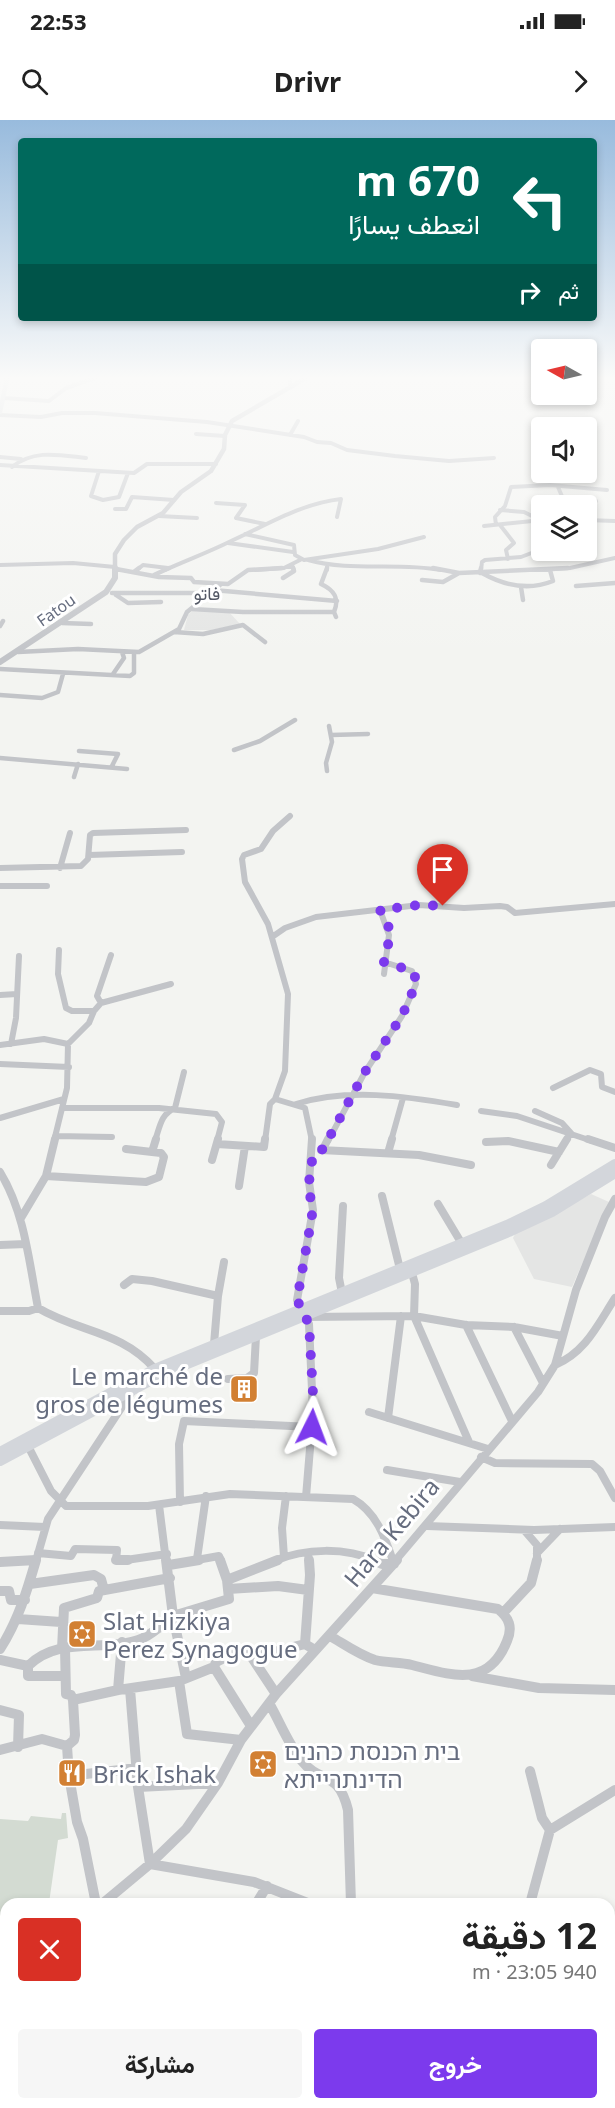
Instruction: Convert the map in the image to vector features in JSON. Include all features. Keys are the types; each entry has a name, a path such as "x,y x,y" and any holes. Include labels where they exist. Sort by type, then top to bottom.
{"main road":[{"path":"0,1452 26,1442 161,1376 256,1336 342,1293 549,1209 615,1164"},
{"path":"0,1461 26,1442 155,1369 214,1344 412,1273 549,1209 612,1176"}],"street":[{"path":"94,471 139,471"},
{"path":"99,471 92,496 103,500 118,497 128,472"},
{"name":"Fatou","path":"0,662 102,595 112,583 115,554 130,532 159,516 174,500 211,471"},
{"path":"507,559 506,550 514,543 494,519 505,505 510,488 545,485 607,490"},
{"path":"558,487 561,495"},
{"path":"115,509 126,509 132,497 174,500"},
{"path":"154,575 228,543 303,506 341,499 337,517"},
{"path":"216,502 245,505 236,518 265,524"},
{"path":"524,504 524,512"},
{"path":"500,510 524,512 531,517"},
{"path":"159,516 197,518"},
{"path":"597,520 615,521"},
{"path":"484,526 531,521"},
{"path":"245,534 294,545 293,552"},
{"path":"287,567 300,560 378,549 424,537"},
{"path":"228,543 293,552 300,560"},
{"path":"481,573 483,561 525,557 531,554"},
{"path":"308,560 327,564 419,566 459,573 481,573 570,568 615,558"},
{"path":"0,575 1,565 73,563 191,578 194,582 220,585 233,582 248,570 294,567 294,572 283,578"},
{"path":"192,609 335,614 337,601 335,593 321,584 327,573 327,564"},
{"path":"135,571 143,565 168,568"},
{"path":"481,573 509,586 520,587 554,581 550,570"},
{"path":"422,580 444,582 459,573"},
{"path":"576,586 615,583"},
{"path":"18,652 78,649 123,655 134,654 174,633 181,626 187,612 220,585"},
{"path":"520,587 525,595 523,600"},
{"path":"102,595 211,591 337,601"},
{"path":"112,593 121,596 128,603 161,602"},
{"path":"62,622 91,624"},
{"path":"174,633 203,634 243,625 265,642"},
{"path":"0,669 63,674 133,675 134,654"},
{"path":"113,674 123,655"},
{"path":"0,695 46,697 60,689 63,674"},
{"path":"234,750 260,741 295,720"},
{"path":"327,771 326,764 332,742 329,726"},
{"path":"331,735 368,734"},
{"path":"79,751 118,754 112,766"},
{"path":"0,758 127,769"},
{"path":"74,777 78,764"},
{"path":"217,1144 261,1148 266,1144 270,1104 275,1099 285,1071 289,1004 286,982 268,924 247,889 242,859 244,855 261,849 273,831 290,816"},
{"path":"0,868 81,866 89,855 90,835 93,833 186,830"},
{"path":"60,868 70,834"},
{"path":"89,855 182,852"},
{"path":"0,886 47,886"},
{"path":"272,937 285,928 316,917 419,905 465,908 500,906 507,907 515,913 590,904 615,904"},
{"path":"380,910 390,927 391,934 384,962 384,974"},
{"path":"268,924 285,928"},
{"path":"59,950 58,974 66,1008 72,1011 94,1011"},
{"path":"101,1003 97,996 111,954"},
{"path":"11,1044 19,956"},
{"path":"323,1149 352,1096 402,1016 416,984 412,971 384,962"},
{"path":"21,1218 46,1176 64,1099 69,1067 68,1044 89,1023 94,1011 101,1003 171,984"},
{"path":"0,995 17,994"},
{"path":"0,1045 44,1039 68,1044"},
{"path":"0,1064 69,1067"},
{"path":"553,1088 590,1070 601,1074 602,1087 615,1092"},
{"path":"152,1152 162,1118 166,1112 175,1108 178,1101 184,1072"},
{"path":"296,1104 307,1099 352,1096 428,1099 457,1105"},
{"path":"388,1153 403,1098"},
{"path":"0,1118 64,1099"},
{"path":"275,1099 305,1108 308,1113 313,1154 309,1182 312,1216 297,1300 309,1324 313,1394 306,1497"},
{"path":"62,1108 175,1108 220,1117 222,1126 212,1160"},
{"path":"481,1111 517,1116 615,1148"},
{"path":"536,1111 562,1123 571,1133"},
{"path":"551,1164 571,1133"},
{"path":"55,1136 112,1137"},
{"path":"486,1142 508,1141 559,1152"},
{"path":"239,1186 245,1146"},
{"path":"46,1176 154,1181 159,1178 164,1157 161,1153 126,1149"},
{"path":"313,1154 323,1149 388,1153 436,1157 471,1165"},
{"path":"0,1172 8,1185 21,1218 38,1308"},
{"path":"382,1196 400,1269"},
{"name":"Hara Kebira","path":"111,1898 186,1829 218,1784 251,1726 315,1650 428,1526 460,1482 543,1383 555,1365 576,1290 605,1217 615,1199"},
{"path":"438,1204 462,1244"},
{"path":"342,1293 339,1278 344,1206"},
{"path":"0,1245 26,1244"},
{"path":"214,1344 218,1296 224,1262"},
{"path":"412,1273 416,1284 414,1316 469,1443"},
{"path":"124,1285 135,1279 199,1290 218,1296"},
{"path":"555,1365 570,1360 581,1351 614,1301"},
{"path":"0,1311 29,1311 38,1308 55,1318 100,1331 120,1340 145,1358 155,1369"},
{"path":"303,1313 414,1316 466,1325 514,1327 563,1336"},
{"path":"388,1418 401,1316"},
{"path":"466,1325 512,1421"},
{"path":"514,1327 543,1383"},
{"path":"228,1379 247,1378 254,1373 256,1336"},
{"path":"0,1650 18,1619 25,1600 45,1527 59,1501 134,1389"},
{"path":"369,1412 488,1449"},
{"path":"180,1502 179,1444 184,1421 188,1419 312,1427"},
{"path":"26,1442 51,1491 66,1506 159,1505 230,1494 353,1499 361,1502 372,1514 394,1564 382,1564 361,1554 340,1550 284,1557 228,1584"},
{"path":"481,1457 495,1463 592,1464 600,1471 615,1497"},
{"path":"387,1470 460,1482"},
{"path":"197,1559 206,1496"},
{"path":"284,1557 282,1528 286,1496"},
{"path":"159,1505 183,1679 187,1734 241,1740"},
{"path":"0,1525 45,1527"},
{"path":"428,1526 524,1530 615,1527"},
{"path":"537,1553 560,1529"},
{"path":"504,1612 533,1583 537,1553 534,1540 524,1530"},
{"path":"0,1562 37,1556 68,1556 73,1554 75,1549 117,1550 118,1561 167,1554"},
{"path":"305,1644 310,1575 308,1554"},
{"path":"65,1676 28,1676 28,1666 38,1655 63,1648 143,1638 173,1616 225,1602 228,1599 228,1584 219,1556 169,1565"},
{"path":"30,1584 94,1575 101,1579 104,1590"},
{"path":"67,1746 75,1736 73,1700 71,1695 66,1694 61,1622 64,1608 97,1598 99,1591 170,1578"},
{"path":"228,1584 308,1590"},
{"path":"372,1588 498,1609 504,1612 509,1629 504,1650 490,1666 477,1674 467,1676"},
{"path":"0,1591 9,1591 11,1600 25,1600"},
{"path":"18,1619 61,1622"},
{"path":"330,1636 359,1653 378,1660 539,1688 615,1690"},
{"path":"118,1690 122,1642"},
{"path":"258,1664 262,1655 305,1644 315,1650"},
{"path":"73,1700 183,1679 214,1667 216,1662 243,1650 250,1653 258,1664 303,1762 337,1782 345,1795 348,1810 351,1898"},
{"path":"0,1660 28,1666"},
{"path":"214,1667 251,1726"},
{"path":"130,1689 138,1787 150,1864 254,1882 296,1898"},
{"path":"0,1710 19,1715 18,1747"},
{"path":"0,1750 42,1739 67,1746"},
{"path":"67,1746 69,1776 95,1898"},
{"path":"69,1776 137,1768"},
{"path":"530,1771 542,1818 550,1830"},
{"path":"138,1787 218,1784"},
{"path":"532,1898 550,1830 615,1790"},
{"path":"260,1898 267,1886"}],"shaded area":[{"path":"192,611 228,611 240,624 211,630 184,630 188,615"},
{"path":"591,1194 609,1202 572,1287 534,1279 513,1238 515,1234"},
{"path":"62,1813 66,1813 68,1838 58,1840 50,1898 0,1898 0,1819 28,1821 31,1816 61,1819"}],"place":[{"name":"Le marché de gros de légumes","path":"244,1389"},
{"name":"Slat Hizkiya Perez Synagogue","path":"82,1634"},
{"name":"בית הכנסת כהנים הדינתרייתא","path":"263,1764"},
{"name":"Brick Ishak","path":"72,1773"}],"district":[{"name":"فاتو","path":"207,593"}],"route":[{"path":"312,1427 313,1394 309,1324 297,1300 312,1216 309,1182 313,1154 323,1149 365,1072 402,1016 416,984 412,971 384,962 391,934 390,927 380,910 419,905 443,906"}]}
